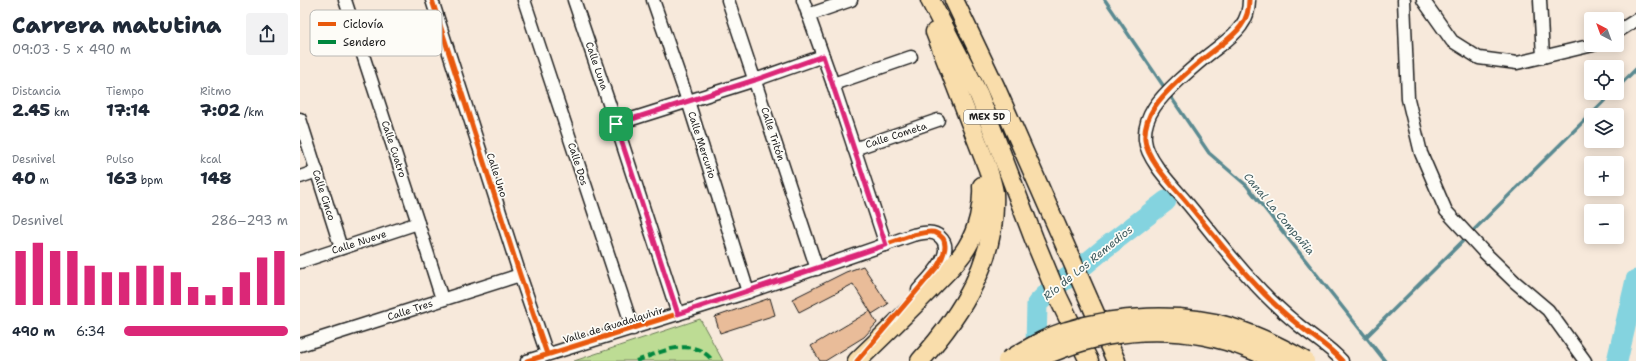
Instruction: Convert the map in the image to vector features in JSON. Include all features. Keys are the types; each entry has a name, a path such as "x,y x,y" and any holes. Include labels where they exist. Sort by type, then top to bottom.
{"highway":[{"path":"920,361 945,331 963,304 979,275 987,250 993,223 994,192 982,149 922,0"},
{"name":"MEX 5D","path":"930,0 979,95 1034,239 1058,297 1089,361"},
{"name":"MEX 5D","path":"954,0 995,86 1081,285 1116,361"},
{"path":"857,361 912,307 968,247 976,227 982,203 982,149"},
{"path":"1007,361 1066,331 1113,321 1159,318 1203,321 1230,327 1278,346 1305,361"},
{"path":"1032,361 1082,341 1124,333 1176,332 1206,336 1237,344 1277,361"}],"street":[{"name":"Calle Cuatro","path":"345,0 348,10"},
{"name":"Calle Uno","path":"432,0 435,10"},
{"name":"Calle Dos","path":"524,0 633,329"},
{"name":"Calle Luna","path":"574,0 678,314"},
{"name":"Calle Mercurio","path":"653,0 688,101 748,292"},
{"name":"Calle Tritón","path":"728,0 817,269"},
{"path":"803,0 833,84 886,245"},
{"path":"808,15 851,0"},
{"path":"1249,0 1249,10 1242,26 1165,93 1148,117 1145,140 1149,152 1159,168 1232,258 1266,296 1296,323 1333,351 1342,361"},
{"path":"1404,0 1408,99 1421,153 1446,211 1515,282 1548,310 1586,361"},
{"path":"1423,0 1452,41 1480,58 1517,63 1584,47"},
{"path":"1540,0 1544,57"},
{"path":"1624,28 1636,20"},
{"name":"Calle Uno","path":"442,31 547,354"},
{"name":"Calle Cuatro","path":"363,56 442,300"},
{"path":"616,124 755,80 823,56"},
{"path":"833,84 911,57"},
{"name":"Calle Cinco","path":"300,119 342,248"},
{"name":"Calle Cometa","path":"854,149 938,120"},
{"path":"300,177 317,171"},
{"name":"Calle Nueve","path":"300,262 418,223"},
{"name":"Valle de Guadalquivir","path":"527,361 748,292 913,235 928,232 936,233 943,240 946,247 943,257 937,267 857,361"},
{"name":"Calle Tres","path":"300,345 520,274"}],"green space":[{"path":"700,319 723,361 574,361"}],"building":[{"path":"863,266 888,304 872,314 853,284 799,312 792,299 846,272"},
{"path":"770,298 775,315 720,333 715,317"},
{"path":"870,311 877,323 864,337 825,361 820,361 811,346"}],"waterway":[{"name":"Canal La Compañia","path":"1105,0 1209,153 1246,185 1385,361"},
{"path":"1624,81 1636,69"},
{"path":"1365,338 1605,100"},
{"name":"Río de Los Remedios","path":"1038,361 1036,345 1037,304 1054,287 1076,272 1166,201"},
{"path":"1617,361 1636,280"}],"marked path":[{"path":"636,361 666,350 686,347 705,353 713,361"}],"cycle path":[{"path":"432,0 435,10"},
{"path":"1249,0 1246,17 1238,30 1178,81 1165,93 1154,107 1147,122 1145,131 1147,148 1162,174 1252,281 1281,310 1342,361"},
{"path":"442,31 520,275 547,354"},
{"path":"527,361 748,292 913,235 931,232 941,236 944,240 945,249 937,267 857,361"}],"route":[{"path":"823,56 886,245 678,314 616,124 755,80 823,56"}]}
